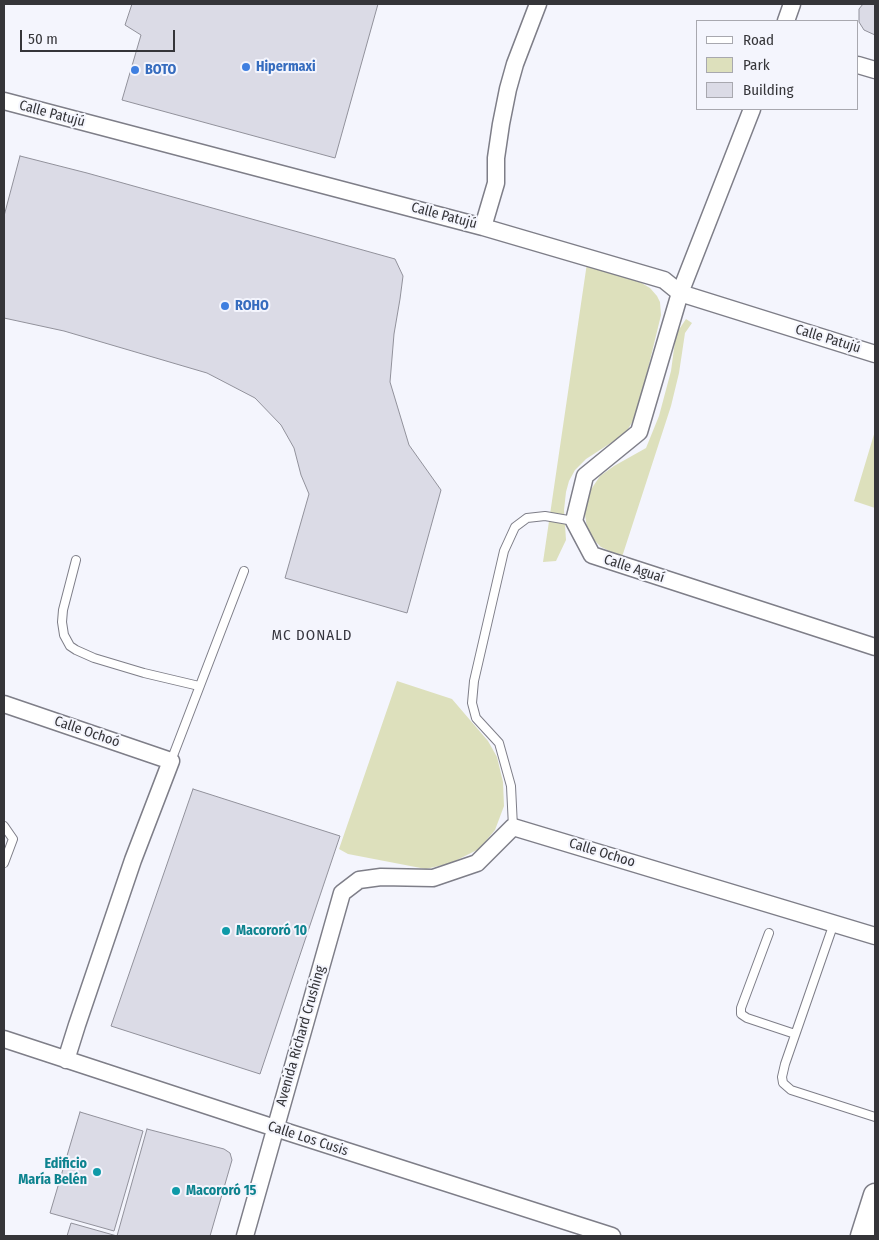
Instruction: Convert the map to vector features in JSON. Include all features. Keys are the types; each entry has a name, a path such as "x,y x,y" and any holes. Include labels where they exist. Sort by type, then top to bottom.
{"street":[{"path":"483,227 496,183 496,158 508,89 515,64 538,4"},
{"path":"786,20 792,4"},
{"path":"859,65 875,70"},
{"name":"Calle Patujú","path":"4,102 483,227 664,280 680,293 875,354"},
{"path":"574,521 585,476 639,432 680,293 752,110"},
{"name":"Calle Aguaí","path":"574,521 592,555 875,647"},
{"name":"Calle Ochoó","path":"4,704 171,760"},
{"path":"66,1060 133,860 171,760"},
{"name":"Avenida Richard Crushing","path":"245,1236 342,893 359,880 381,877 433,878 477,863 513,827"},
{"name":"Calle Ochoo","path":"513,827 834,922 875,936"},
{"name":"Calle Los Cusis","path":"4,1039 612,1236"},
{"path":"862,1236 875,1195"}],"lane":[{"path":"513,827 511,786 499,743 476,718 472,703 474,681 504,551 515,527 527,518 546,516 574,521"},
{"path":"76,560 63,610 62,622 64,634 70,646 94,658 144,673 199,686"},
{"path":"171,760 244,571"},
{"path":"4,826 13,839 4,863"},
{"path":"834,922 785,1064 782,1077 783,1083 791,1090 875,1117"},
{"path":"768,933 740,1008 741,1014 747,1018 795,1034"}],"green space":[{"path":"587,263 640,282 650,288 660,302 661,315 637,414 628,429 620,437 586,459 575,470 566,492 564,510 566,540 556,561 543,562"},
{"path":"686,319 692,323 685,333 679,373 671,406 622,557 601,547 588,534 585,515 588,494 600,476 646,448 659,416 671,371 676,334"},
{"path":"875,431 875,508 854,501"},
{"path":"397,681 452,699 488,741 497,757 503,782 504,806 495,830 479,849 451,863 426,869 348,854 339,849"}],"building":[{"name":"Hipermaxi","path":"132,4 378,4 335,158 122,100 141,35 125,25"},
{"path":"863,4 875,4 875,35 864,30 859,22 859,9"},
{"path":"20,156 395,259 403,276 394,334 390,382 409,445 441,490 407,613 285,578 309,494 301,475 294,448 281,425 255,398 207,373 64,331 4,318 4,216"},
{"name":"Macororó 10","path":"193,789 340,836 260,1074 111,1026"},
{"name":"Edificio María Belén","path":"80,1112 143,1131 114,1231 50,1213"},
{"name":"Macororó 15","path":"147,1129 224,1149 230,1153 232,1160 210,1236 117,1236"},
{"path":"71,1223 117,1236 67,1236"}],"place":[{"name":"Hipermaxi","path":"246,67"},
{"name":"BOTO","path":"135,70"},
{"name":"ROHO","path":"225,306"},
{"name":"Macororó 10","path":"226,931"},
{"name":"Edificio María Belén","path":"97,1172"},
{"name":"Macororó 15","path":"176,1191"}],"district":[{"name":"MC DONALD","path":"312,636"}]}
